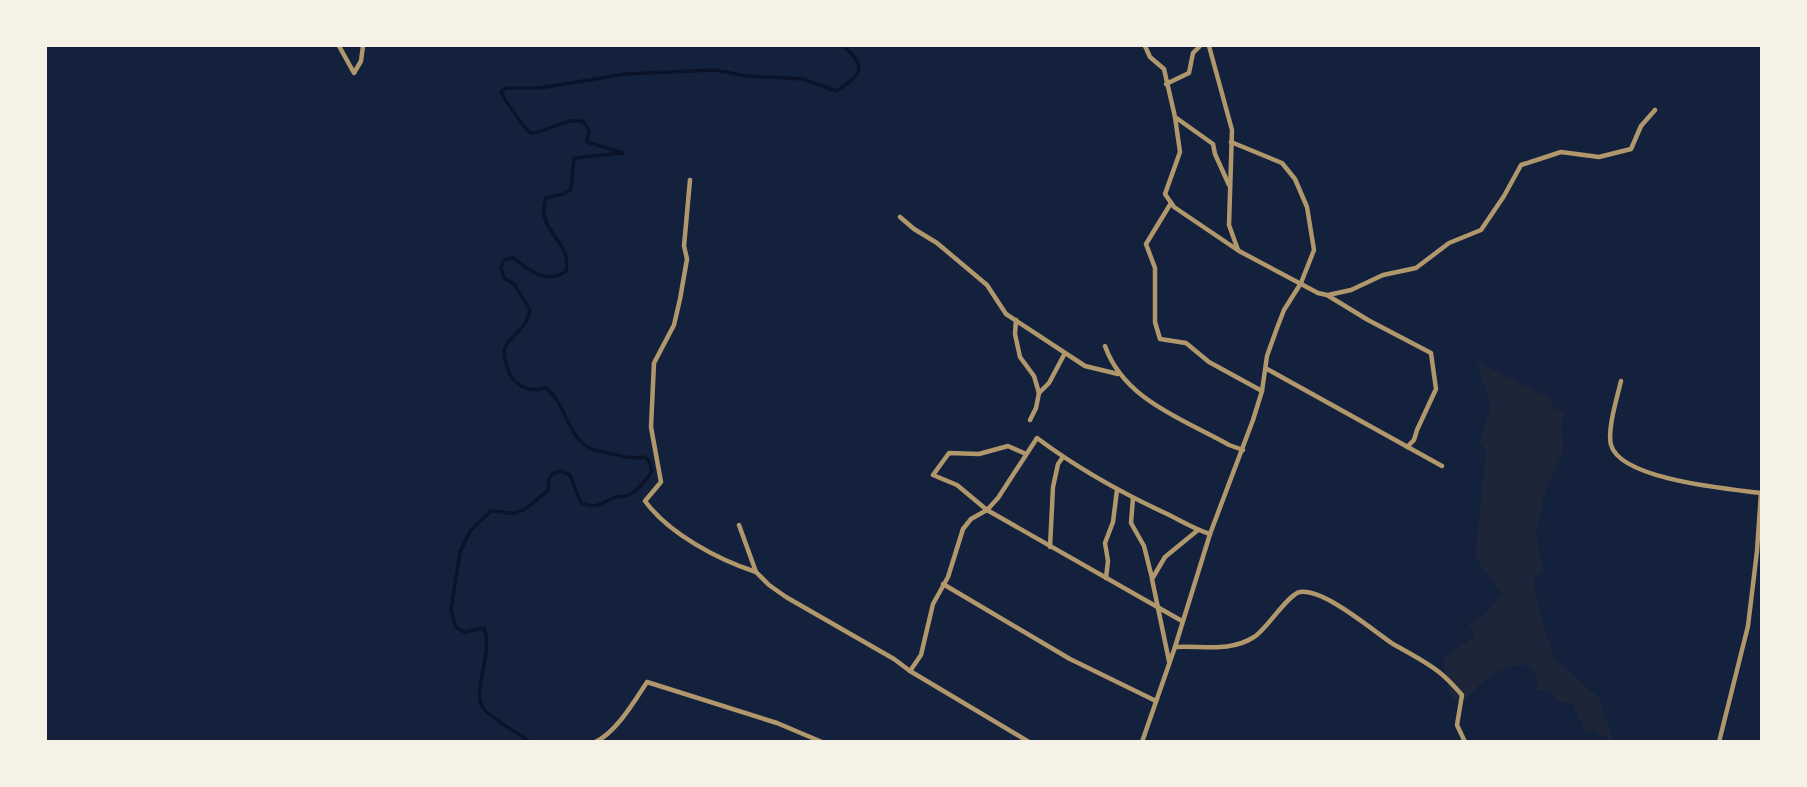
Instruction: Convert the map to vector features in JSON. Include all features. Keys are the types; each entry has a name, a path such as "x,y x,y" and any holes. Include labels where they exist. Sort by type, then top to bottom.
{"street":[{"path":"339,46 354,73 355,81"},
{"path":"354,73 361,61 363,46"},
{"path":"1144,46 1150,57 1164,69 1175,117 1181,152 1164,194 1171,203 1239,251 1318,293 1327,295 1431,353 1436,389 1414,440 1406,447"},
{"path":"1166,84 1189,73 1193,53 1200,46"},
{"path":"1209,46 1232,130 1229,225 1239,251"},
{"path":"1327,295 1351,290 1383,275 1416,268 1449,243 1481,230 1521,166 1561,152 1599,157 1631,149 1641,126 1655,110"},
{"path":"1175,117 1213,144 1229,186"},
{"path":"1142,741 1210,534 1243,450 1262,391 1267,356 1284,310 1301,283 1314,250 1307,206 1295,179 1282,163 1231,142"},
{"path":"690,180 684,246 687,259 680,299 674,325 654,363 651,427 661,481 645,501 655,515 703,548 732,565 756,572 786,597 860,638 910,671 1029,741"},
{"path":"1171,203 1146,244 1155,268 1155,322 1160,339 1186,343 1209,362 1262,391"},
{"path":"900,217 937,243 987,285 1006,314 1085,366 1118,374"},
{"path":"1016,320 1020,357 1034,376 1039,393 1030,420"},
{"path":"1105,346 1118,374 1149,402 1243,450"},
{"path":"1039,393 1049,383 1065,353"},
{"path":"1267,369 1442,466"},
{"path":"1621,382 1610,436 1617,457 1652,474 1692,484 1761,493 1748,626 1719,741"},
{"path":"910,671 921,655 933,604 948,577 963,529 971,519 987,510 1008,485 1037,438 1063,457 1133,498 1210,534"},
{"path":"1026,454 1009,446 979,454 949,453 933,475 957,485 987,510 1182,621"},
{"path":"1049,547 1054,507 1053,487 1058,464 1063,457"},
{"path":"1106,578 1108,561 1105,543 1113,522 1117,489"},
{"path":"1133,498 1131,523 1144,546 1169,662"},
{"path":"739,525 756,572"},
{"path":"1152,579 1165,557 1198,530"},
{"path":"943,584 1070,659 1156,701"},
{"path":"1175,647 1237,646 1255,636 1272,621 1295,594 1313,594 1330,601 1438,671 1453,685 1462,695 1457,724 1465,741"},
{"path":"595,741 601,739 624,716 647,682 778,723 822,741"}],"shaded area":[{"path":"1477,362 1551,398 1553,408 1564,413 1561,424 1564,450 1545,492 1536,534 1544,571 1533,578 1540,613 1554,658 1599,698 1613,741 1593,731 1586,732 1573,704 1558,701 1553,693 1536,689 1538,679 1528,665 1516,665 1498,671 1461,704 1450,696 1443,657 1475,636 1468,623 1485,615 1501,594 1475,557 1486,450 1479,443 1491,406"}],"waterway":[{"path":"530,742 493,717 480,702 480,683 486,649 484,628 464,632 456,627 451,610 460,552 470,531 491,511 514,513 524,509 548,490 549,479 553,473 561,471 570,475 581,503 594,506 615,497 629,495 652,471 645,457 625,457 586,446 574,433 552,394 545,388 525,388 509,373 505,347 524,325 530,310 514,284 504,278 501,268 504,260 513,258 545,276 552,277 566,271 564,251 545,219 546,198 571,189 574,158 623,153 587,142 589,131 584,122 570,121 530,133 501,92 506,88 540,88 625,74 714,70 747,76 803,79 836,91 852,80 859,70 856,60 843,46"}]}
